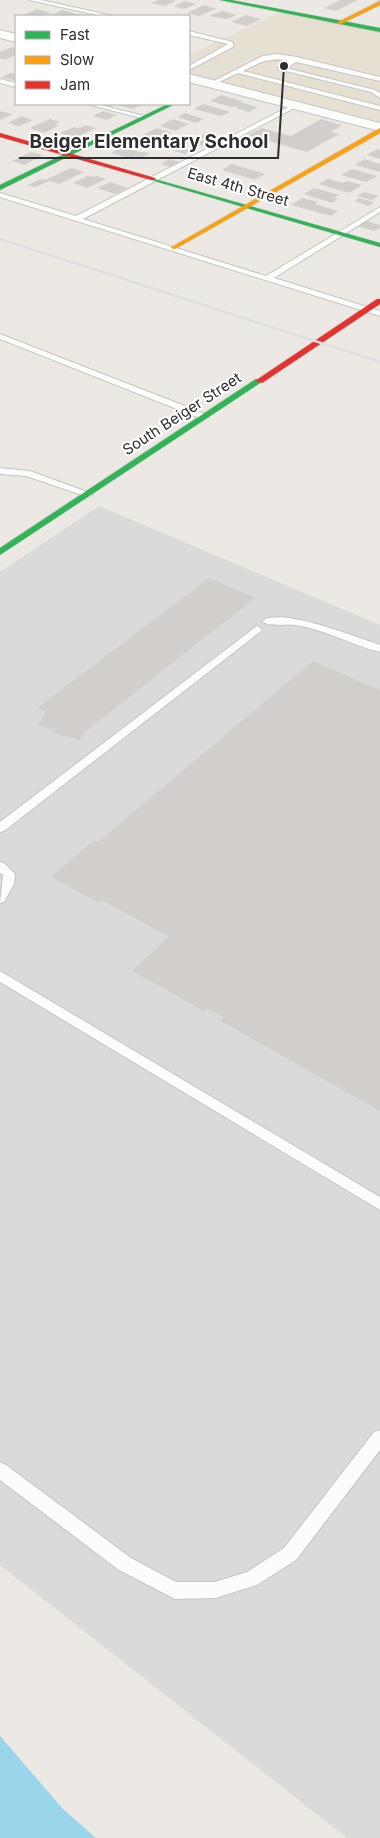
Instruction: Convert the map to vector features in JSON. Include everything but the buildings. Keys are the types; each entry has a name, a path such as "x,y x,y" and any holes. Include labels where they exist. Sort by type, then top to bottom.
{"street":[{"path":"223,0 380,30"},
{"path":"340,22 380,3"},
{"path":"0,34 15,38"},
{"path":"190,78 380,127"},
{"path":"194,93 213,83"},
{"path":"0,188 170,105"},
{"path":"173,248 245,205 380,130"},
{"name":"East 4th Street","path":"0,135 380,245"},
{"name":"South Beiger Street","path":"0,552 380,302"}],"lane":[{"path":"32,0 105,15"},
{"path":"190,33 231,43 230,47 190,67"},
{"path":"213,83 265,58 276,56 297,59 380,79"},
{"path":"263,78 297,59"},
{"path":"280,68 373,91 380,96"},
{"path":"237,71 380,108"},
{"path":"0,81 15,85"},
{"path":"94,105 145,117"},
{"path":"77,219 296,105"},
{"path":"0,195 380,314"},
{"path":"267,279 380,210"},
{"path":"0,336 206,417"},
{"path":"0,471 27,473 88,494"},
{"path":"267,621 284,620 300,622 380,649"},
{"path":"0,828 257,629"},
{"path":"0,899 8,884 3,874"},
{"path":"0,976 380,1204"},
{"path":"0,1470 125,1564 175,1590 215,1590 251,1579 290,1554 380,1437"}],"shaded area":[{"path":"282,11 380,30 380,127 190,78 190,55"},
{"path":"99,506 380,625 380,1838 347,1838 0,1565 0,572"}],"water":[{"path":"0,1736 63,1809 96,1838 0,1838"}],"railway":[{"path":"0,239 380,362"}],"traffic: fast":[{"path":"223,0 380,30"},
{"path":"0,188 170,105"},
{"path":"153,179 380,245"},
{"path":"0,552 259,381"}],"traffic: slow":[{"path":"339,23 380,3"},
{"path":"173,248 380,130"}],"traffic: jam":[{"path":"0,135 153,179"},
{"path":"259,381 380,301"}],"place":[{"name":"Beiger Elementary School","path":"284,66"}]}
